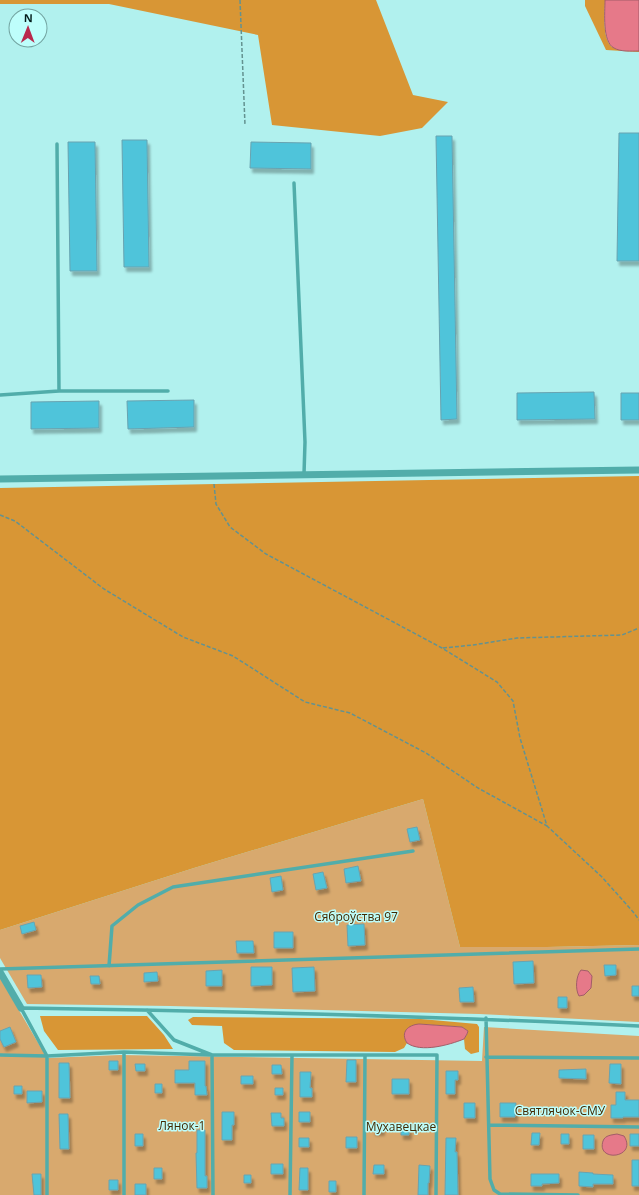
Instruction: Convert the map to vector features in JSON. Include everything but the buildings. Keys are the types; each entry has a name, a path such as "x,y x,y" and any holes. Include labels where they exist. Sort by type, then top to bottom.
{"street":[{"path":"0,479 639,470"},
{"path":"0,972 21,1008"}],"lane":[{"path":"57,144 59,391"},
{"path":"294,183 305,442 304,475"},
{"path":"0,394 59,391 168,391"},
{"path":"109,966 112,926 138,905 173,887 413,851"},
{"path":"0,969 639,949"},
{"path":"47,1195 47,1056 21,1008 486,1018 639,1026"},
{"path":"147,1010 174,1040 212,1055"},
{"path":"486,1018 490,1179 494,1190 500,1194 578,1195"},
{"path":"124,1052 124,1195"},
{"path":"0,1055 47,1056 124,1052 212,1055 437,1055 436,1195"},
{"path":"212,1055 213,1195"},
{"path":"290,1195 292,1055"},
{"path":"364,1195 365,1055"},
{"path":"486,1057 639,1058"},
{"path":"489,1125 639,1127"}],"path":[{"path":"240,0 245,124"},
{"path":"213,477 216,504 230,527 266,554 442,648 497,682 513,701 520,738 547,826"},
{"path":"0,515 15,521 104,589 183,637 233,656 305,702 350,713 426,753 478,788 547,826 602,877 639,920"},
{"path":"442,648 473,646 517,638 622,635 639,628"}],"green space":[{"name":"Сяброўства 97","path":"423,799 460,947 639,945 639,1022 479,1014 27,1004 0,958 0,930 194,868"},
{"path":"0,978 47,1058 120,1055 482,1061 484,1027 639,1036 639,1195 0,1195"}],"shaded area":[{"path":"0,0 376,0 413,95 448,102 422,128 380,136 272,125 258,35 109,4 0,4"},
{"path":"585,0 605,0 605,33 610,45 620,50 639,52 606,50 585,6"},
{"path":"605,0 639,0 639,51 620,50 610,45 605,26"},
{"path":"639,476 639,945 460,947 423,799 194,868 0,930 0,488"},
{"path":"581,970 588,971 592,976 591,988 584,995 579,996 577,983"},
{"path":"40,1016 147,1016 164,1035 173,1049 58,1050 44,1031"},
{"path":"193,1017 421,1019 477,1024 479,1027 479,1052 471,1054 465,1049 464,1039 468,1031 462,1027 419,1024 405,1040 407,1043 404,1048 395,1052 234,1050 224,1043 222,1026 192,1025 188,1020"},
{"path":"419,1024 462,1027 468,1031 464,1039 443,1046 427,1048 413,1046 407,1043 404,1036 405,1032 412,1026"},
{"path":"617,1134 624,1136 627,1143 626,1149 622,1153 616,1155 605,1153 602,1148 604,1139"}],"park label":[{"name":"Святлячок-СМУ","path":"560,1111"},
{"name":"Лянок-1","path":"182,1126"},
{"name":"Мухавецкае","path":"401,1127"}]}
